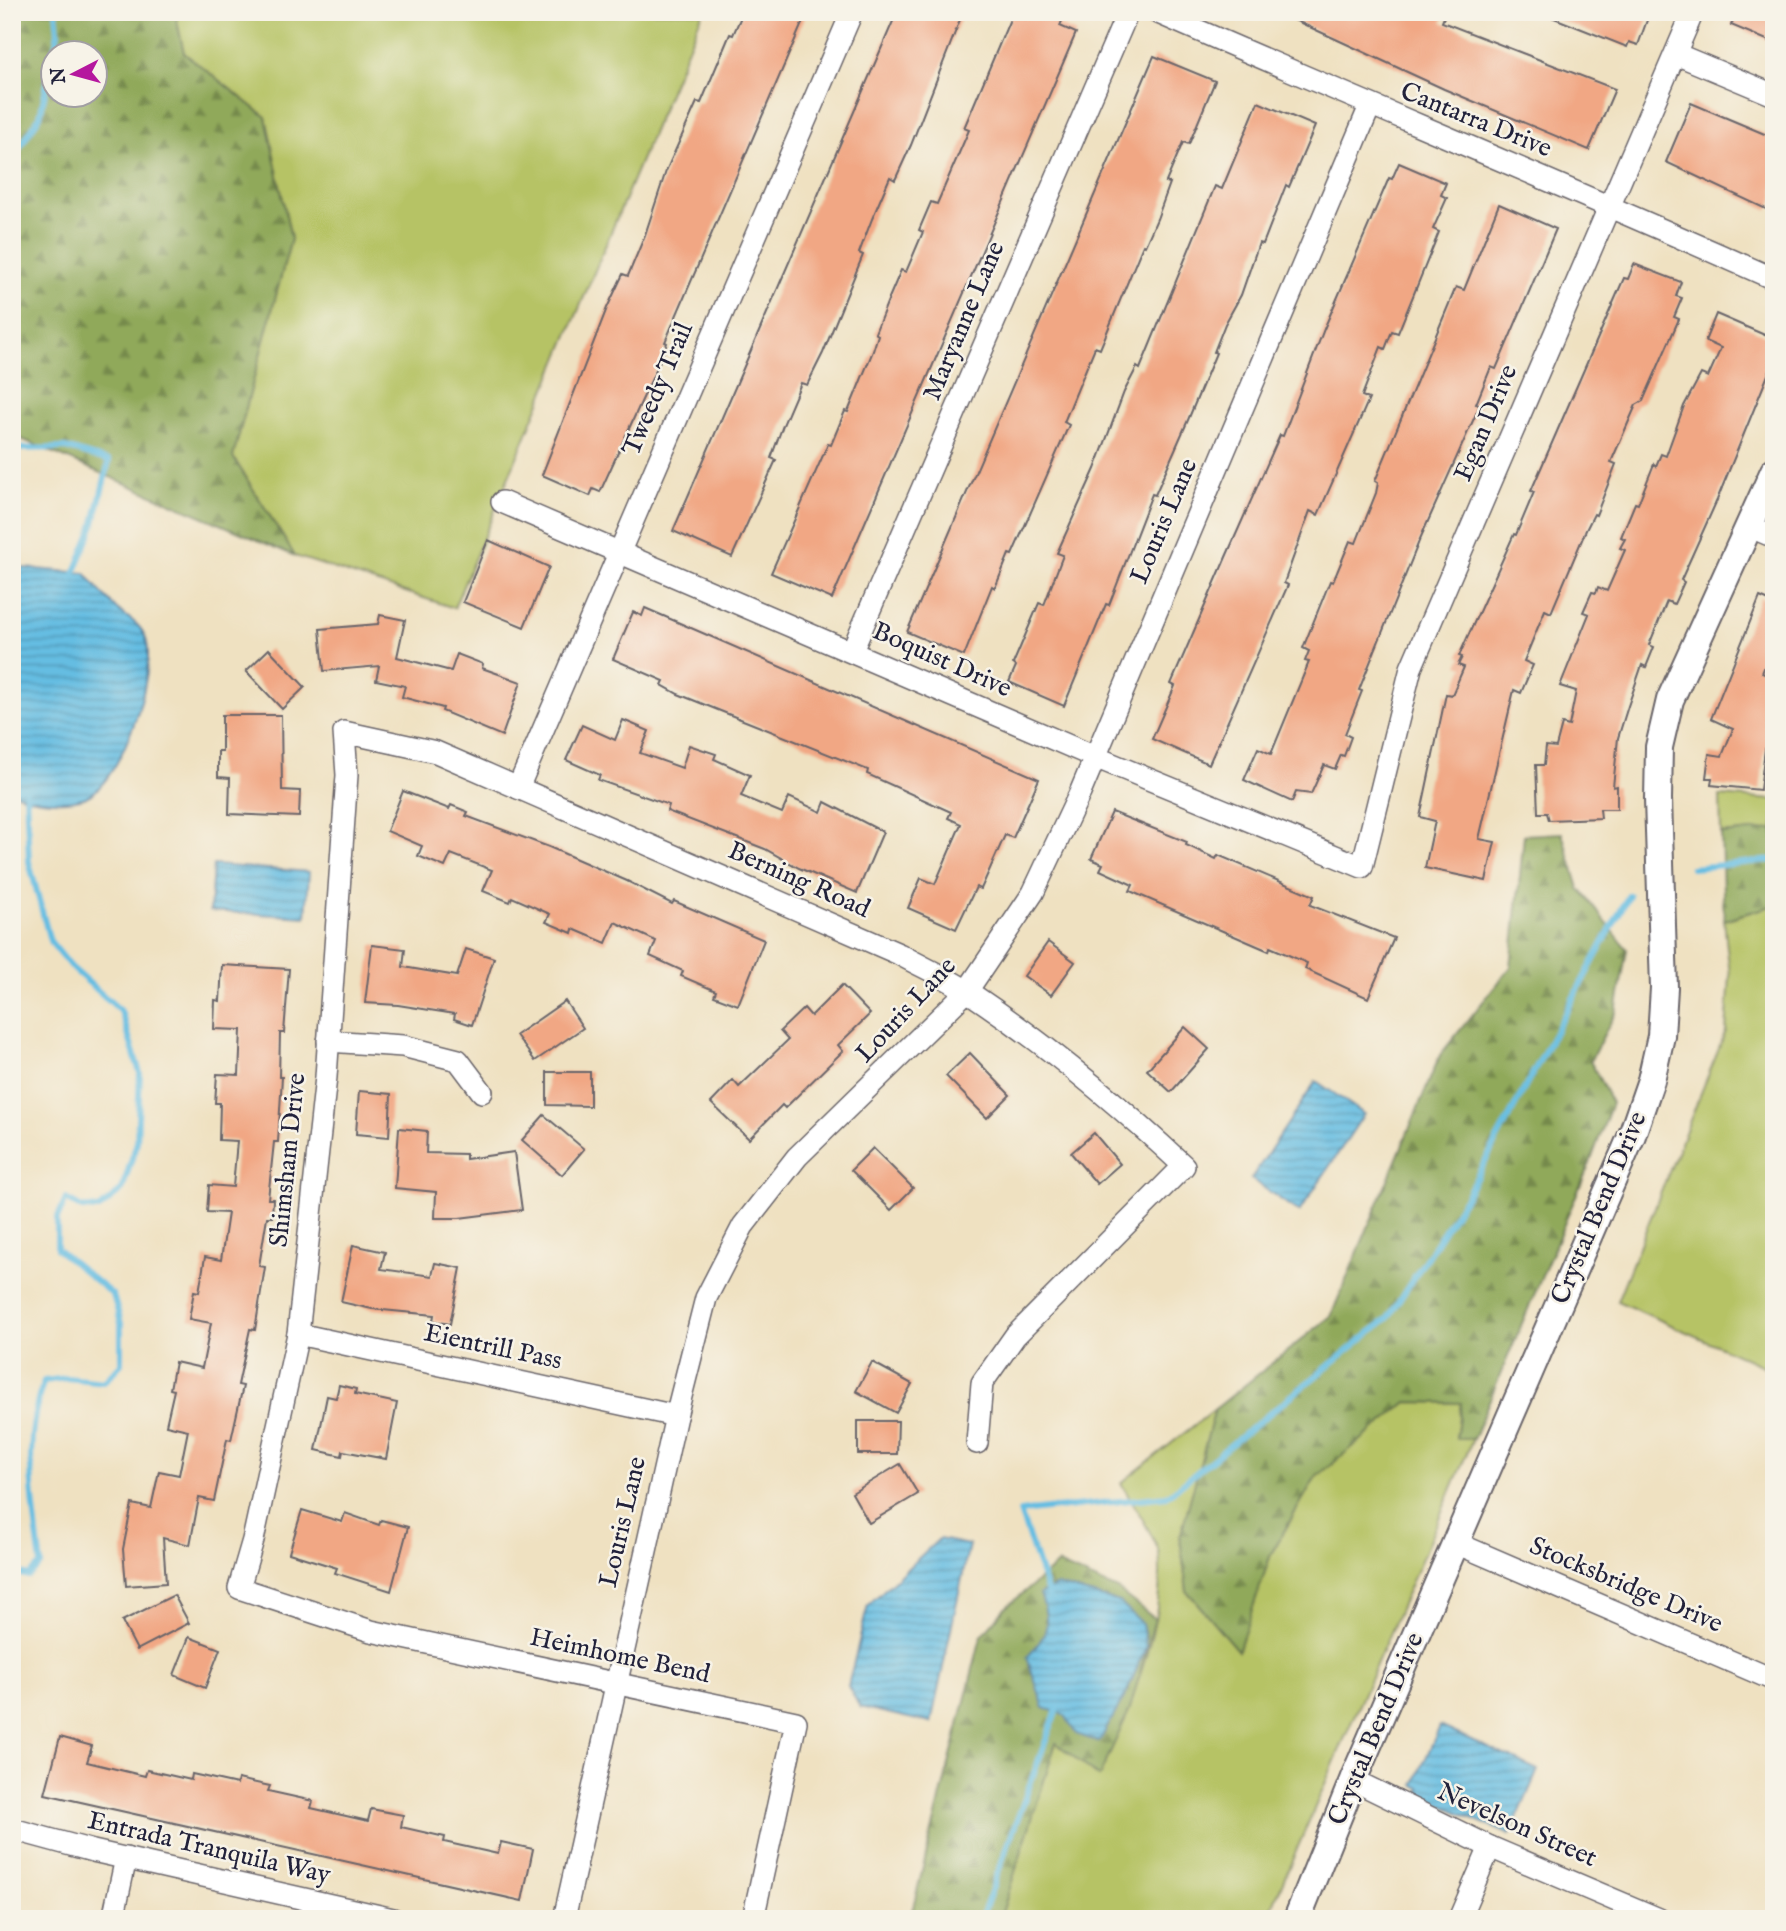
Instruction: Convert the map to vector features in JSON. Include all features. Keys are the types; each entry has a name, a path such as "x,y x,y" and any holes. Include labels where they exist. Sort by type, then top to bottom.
{"street":[{"name":"Tweedy Trail","path":"517,788 852,12"},
{"name":"Maryanne Lane","path":"852,651 1128,12"},
{"name":"Cantarra Drive","path":"1156,12 1774,279"},
{"name":"Egan Drive","path":"1362,867 1411,668 1693,12"},
{"path":"1676,54 1774,94"},
{"name":"Louris Lane","path":"564,1919 676,1416 706,1298 743,1226 797,1157 967,992 1033,893 1095,757 1370,106"},
{"name":"Crystal Bend Drive","path":"1297,1919 1353,1780 1632,1135 1651,1080 1661,1036 1664,988 1658,799 1660,747 1671,700 1762,532 1774,471"},
{"name":"Boquist Drive","path":"502,502 617,554 852,651 1095,757 1362,867"},
{"name":"Berning Road","path":"344,732 436,752 899,954 967,992 1121,1107 1183,1167 1015,1336 982,1383 977,1443"},
{"name":"Shimsham Drive","path":"239,1588 253,1540 298,1334 328,1041 347,775 344,732"},
{"path":"328,1041 404,1046 458,1060 482,1092"},
{"name":"Eientrill Pass","path":"298,1334 676,1416"},
{"name":"Stocksbridge Drive","path":"1456,1543 1774,1680"},
{"name":"Heimhome Bend","path":"239,1588 371,1631 796,1722 753,1919"},
{"name":"Nevelson Street","path":"1353,1780 1490,1847 1659,1919"},
{"name":"Entrada Tranquila Way","path":"12,1829 393,1919"},
{"path":"1459,1919 1490,1847"},
{"path":"113,1919 126,1858"}],"green space":[{"path":"12,12 175,12 184,53 266,117 291,239 233,457 295,556 12,435"},
{"path":"175,12 703,12 454,608 295,556 233,457 291,239 266,117 184,53"},
{"path":"1720,796 1774,800 1774,829 1721,834"},
{"path":"1774,829 1774,905 1724,920 1721,834"},
{"path":"1562,833 1579,888 1627,949 1616,1012 1590,1061 1612,1103 1590,1163 1473,1439 1456,1439 1461,1403 1407,1402 1315,1478 1271,1554 1238,1651 1187,1591 1180,1537 1215,1409 1331,1316 1440,1055 1511,967 1524,835"},
{"path":"1774,905 1774,1371 1617,1301 1726,1031 1730,976 1724,920"},
{"path":"1407,1402 1461,1403 1456,1438 1473,1439 1267,1919 1000,1919 1056,1742 1099,1776 1132,1697 1151,1638 1160,1581 1159,1554 1149,1530 1121,1483 1215,1409 1180,1538 1187,1591 1238,1651 1271,1554 1315,1478"},
{"path":"1058,1564 1118,1590 1155,1619 1130,1709 1099,1777 1056,1743 1000,1919 910,1919 981,1637 1003,1610"}],"water":[{"path":"12,567 85,573 117,609 138,626 146,639 146,676 133,726 112,771 99,788 86,797 49,801 12,792"},
{"path":"213,865 309,872 306,917 210,911"},
{"path":"1316,1081 1364,1114 1299,1212 1251,1179"},
{"path":"939,1539 969,1545 931,1723 860,1707 848,1686 868,1605"},
{"path":"1057,1585 1119,1602 1142,1624 1146,1647 1126,1694 1099,1742 1076,1734 1065,1715 1044,1708 1027,1657 1040,1642 1046,1628 1046,1613 1040,1594"},
{"path":"1440,1726 1538,1770 1510,1835 1419,1795 1421,1788 1414,1785"}],"building":[{"path":"743,12 807,12 665,342 667,343 659,363 600,492 593,489 590,496 542,475 607,308 623,274 628,276 645,235 666,171 697,102 701,103 730,34 733,35"},
{"path":"897,12 963,12 911,145 895,180 890,177 872,219 859,253 863,255 823,353 807,385 801,383 783,425 771,458 776,460 732,557 673,531"},
{"path":"1013,12 1056,12 1064,16 1060,26 1076,33 832,599 771,573 828,444 831,445 845,411 848,412 873,351 878,335 875,333 889,298 901,270 906,272 923,232 919,230 931,202 937,204 969,130 964,128"},
{"path":"1277,12 1446,12 1442,22 1615,89 1589,150 1444,89"},
{"path":"1539,12 1650,12 1638,45 1629,42 1627,47"},
{"path":"1737,12 1774,12 1774,43 1731,25"},
{"path":"1154,56 1215,81 1189,144 1183,142 1166,182 1170,183 1157,219 1145,246 1143,245 1100,349 1095,347 1064,422 1069,425 1012,555 1009,554 995,588 992,586 964,656 907,632"},
{"path":"1258,102 1315,126 1289,187 1286,185 1263,244 1259,243 1241,295 1225,324 1188,420 1155,495 1152,494 1109,605 1106,604 1064,706 1009,682 1016,666 1013,664 1039,603 1044,605 1063,555 1057,553 1095,469 1124,392 1137,367 1140,369 1215,186 1222,189"},
{"path":"1691,103 1774,138 1774,197 1768,210 1666,162"},
{"path":"1399,163 1446,183 1441,195 1447,198 1433,229 1439,232 1398,333 1392,331 1385,349 1381,347 1362,396 1369,399 1318,515 1310,511 1284,583 1288,585 1209,764 1152,739 1175,686 1171,684 1280,435 1283,436 1324,329 1389,178 1392,179"},
{"path":"1499,204 1556,229 1496,369 1491,367 1476,404 1480,405 1420,539 1359,690 1362,691 1345,734 1351,737 1344,756 1341,755 1335,769 1324,765 1311,794 1296,792 1292,802 1244,780 1258,748 1271,754 1309,662 1305,661 1309,651 1303,648 1330,581 1333,582 1350,541 1356,543 1376,493 1378,483 1375,481 1456,287 1464,290"},
{"path":"1634,264 1681,282 1676,296 1682,298 1674,317 1679,319 1643,401 1636,405 1611,462 1616,464 1596,515 1594,514 1586,530 1551,613 1545,610 1524,661 1533,665 1521,693 1514,690 1479,839 1495,842 1486,881 1425,868 1435,821 1420,817 1446,694 1452,695 1464,667 1458,665 1462,657 1459,656 1514,534 1516,535 1534,492 1531,491 1624,278 1628,279"},
{"path":"1716,314 1774,339 1774,360 1681,580 1684,582 1674,604 1667,601 1649,645 1654,647 1646,667 1642,665 1618,738 1613,787 1617,786 1617,809 1600,809 1601,818 1549,820 1547,813 1538,813 1536,765 1544,765 1546,746 1556,747 1562,724 1569,726 1576,691 1560,686 1589,614 1583,612 1592,592 1596,593 1598,587 1607,591 1625,550 1620,548 1625,539 1621,537 1635,503 1638,504 1654,464 1656,466 1661,454 1666,456 1684,406 1701,374 1708,377 1721,348 1705,341"},
{"path":"488,540 549,567 524,627 463,602"},
{"path":"1760,597 1774,603 1774,644 1762,673 1774,678 1774,753 1765,749 1760,790 1711,785 1712,778 1706,778 1709,754 1722,756 1733,729 1711,719"},
{"path":"645,608 1039,779 1013,838 1005,835 981,889 976,887 956,929 908,908 921,878 935,884 961,824 948,818 951,812 867,774 868,770 678,694 662,685 664,681 613,659 633,612 642,616"},
{"path":"380,615 405,620 397,657 451,671 457,654 483,664 482,668 521,682 502,736 442,711 443,708 402,697 405,686 376,680 379,666 324,671 320,629 378,624"},
{"path":"269,649 305,687 282,709 246,671"},
{"path":"222,715 281,715 282,790 300,791 299,817 229,814 230,778 218,777 218,751 222,751"},
{"path":"623,720 649,731 640,753 682,768 689,745 716,754 714,759 750,775 741,796 782,813 789,797 821,812 825,802 883,832 857,893 799,868 765,849 667,811 669,805 598,780 600,775 566,760 582,725 615,740"},
{"path":"403,791 449,809 451,805 468,812 466,816 549,847 672,904 674,901 764,940 738,1005 714,996 716,991 681,976 683,971 650,956 656,941 615,922 606,943 573,929 572,933 546,922 550,914 512,897 510,902 483,891 492,870 451,854 445,867 418,856 422,846 387,831"},
{"path":"1112,812 1187,842 1186,845 1216,859 1218,855 1314,896 1310,905 1394,938 1368,998 1305,969 1307,963 1270,947 1269,951 1130,891 1133,885 1100,870 1103,864 1091,859"},
{"path":"1048,942 1075,962 1051,995 1024,976"},
{"path":"372,945 405,949 403,967 457,976 466,949 494,958 472,1025 454,1019 455,1014 365,1003"},
{"path":"222,965 289,969 284,1033 280,1033 279,1077 282,1077 278,1142 274,1142 268,1199 273,1199 272,1217 267,1217 259,1266 265,1267 255,1330 250,1329 238,1385 243,1386 231,1440 227,1439 214,1501 199,1498 190,1545 163,1538 166,1583 126,1586 123,1549 132,1504 151,1508 159,1471 179,1475 188,1430 166,1425 174,1390 170,1389 175,1362 202,1368 211,1323 189,1319 194,1291 199,1292 205,1257 221,1260 228,1213 207,1212 209,1185 233,1187 237,1141 219,1140 220,1103 215,1103 217,1074 239,1075 241,1030 214,1029 215,1000 220,1001"},
{"path":"842,985 870,1014 838,1045 843,1051 785,1108 782,1105 749,1139 711,1103 733,1080 739,1087 788,1040 780,1031 804,1008 811,1016"},
{"path":"565,1001 583,1028 535,1061 516,1035"},
{"path":"1185,1027 1209,1049 1171,1092 1147,1070"},
{"path":"970,1053 1010,1095 987,1118 946,1076"},
{"path":"547,1072 590,1072 590,1106 547,1105"},
{"path":"359,1091 391,1094 389,1137 356,1134"},
{"path":"544,1115 584,1149 562,1175 522,1140"},
{"path":"399,1128 427,1131 426,1153 466,1154 466,1159 514,1152 522,1210 459,1218 435,1218 436,1192 395,1188"},
{"path":"1094,1133 1120,1164 1097,1184 1071,1153"},
{"path":"873,1148 913,1188 891,1210 851,1170"},
{"path":"353,1245 385,1252 381,1269 432,1276 435,1263 461,1268 450,1324 433,1321 434,1315 372,1309 341,1302"},
{"path":"872,1362 912,1384 896,1413 856,1391"},
{"path":"339,1385 356,1389 355,1394 397,1403 386,1459 343,1451 342,1456 316,1450 327,1396 336,1398"},
{"path":"858,1421 898,1421 897,1454 858,1454"},
{"path":"900,1464 918,1494 869,1523 852,1493"},
{"path":"302,1510 342,1522 345,1513 379,1525 381,1520 408,1527 391,1591 335,1573 337,1568 289,1553"},
{"path":"174,1595 189,1623 137,1650 122,1621"},
{"path":"189,1637 220,1649 205,1688 174,1675"},
{"path":"60,1737 92,1746 87,1762 145,1776 147,1770 191,1780 192,1774 237,1784 238,1779 270,1786 268,1791 313,1801 311,1808 368,1821 371,1809 403,1815 401,1827 445,1837 444,1842 498,1854 501,1842 533,1849 522,1901 45,1794"}],"waterway":[{"path":"56,12 57,38"},
{"path":"12,159 40,116 42,108"},
{"path":"12,449 66,448 109,461 93,527 72,579"},
{"path":"12,1572 29,1576 41,1564 31,1449 37,1403 44,1381 67,1378 104,1382 121,1364 121,1323 113,1295 57,1249 57,1219 66,1199 82,1208 99,1209 122,1190 137,1142 140,1073 121,1011 71,967 50,941 29,862 26,792"},
{"path":"1692,868 1774,860"},
{"path":"1049,1596 1020,1512 1167,1496 1388,1318 1468,1193 1629,895"},
{"path":"981,1919 1058,1707"}]}
